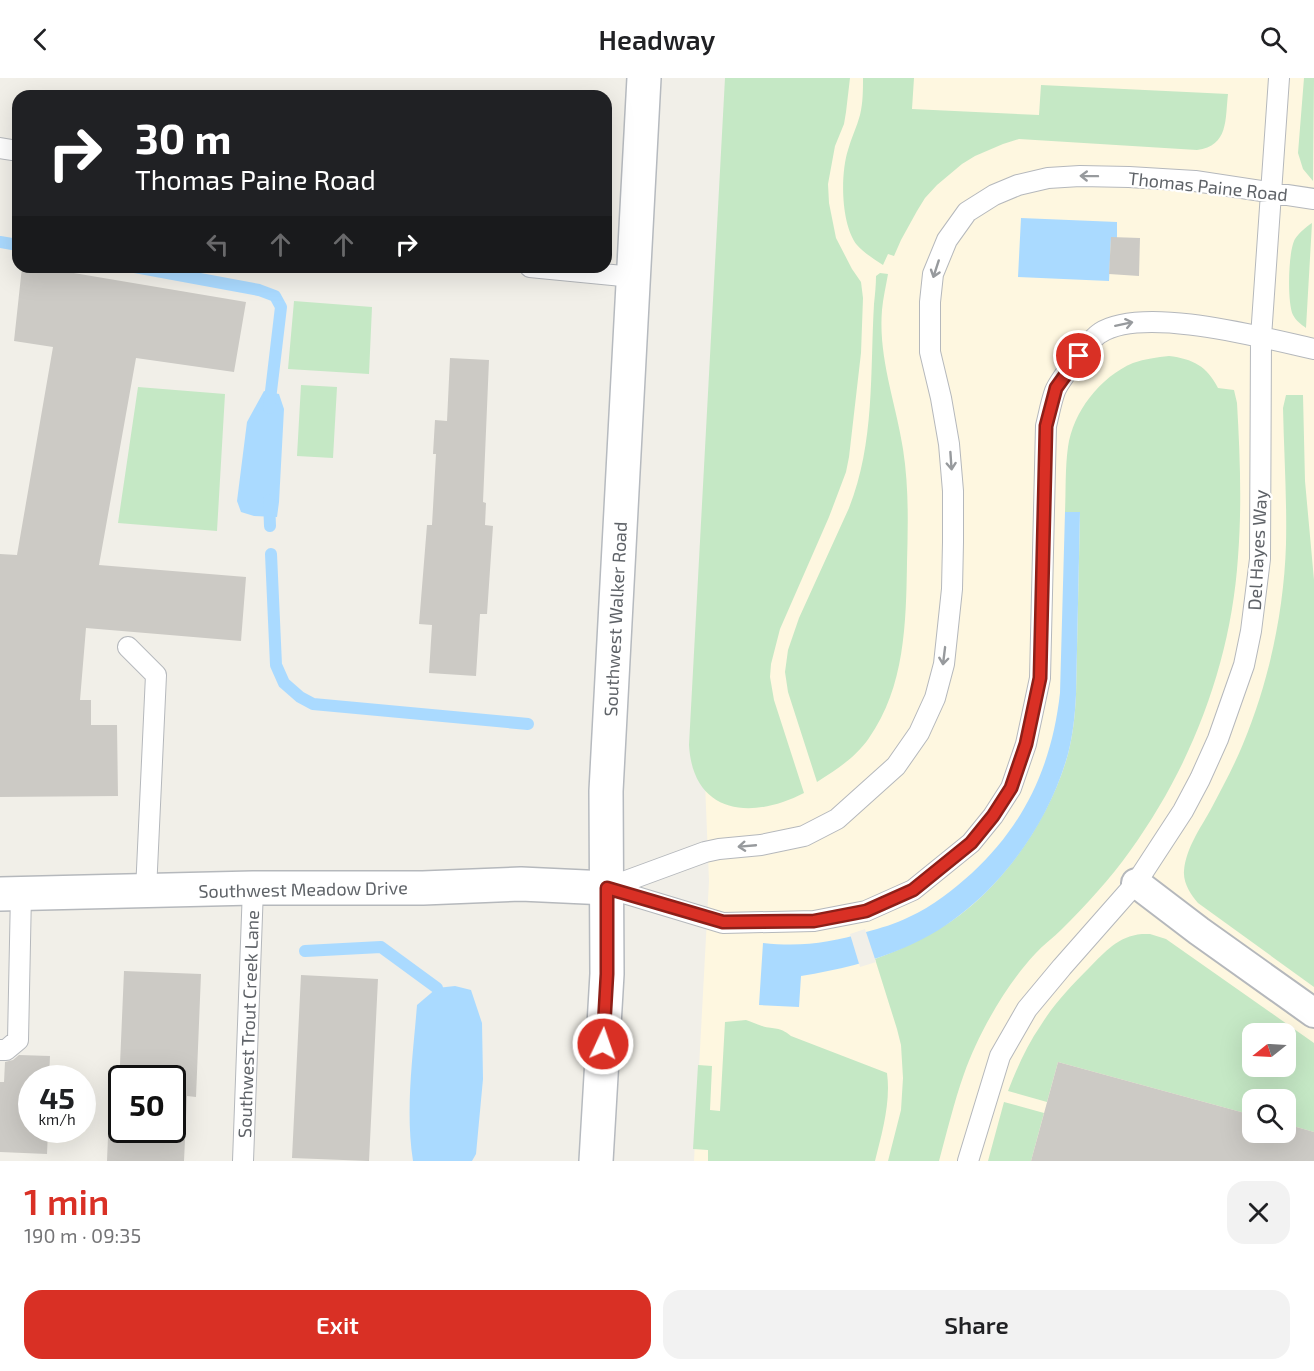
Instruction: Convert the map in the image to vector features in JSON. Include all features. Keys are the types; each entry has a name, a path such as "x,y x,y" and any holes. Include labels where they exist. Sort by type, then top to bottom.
{"main road":[{"name":"Southwest Walker Road","path":"596,1161 607,974 606,791 644,78"},
{"name":"Southwest Meadow Drive","path":"11,894 253,888 423,888 521,884 607,888"}],"street":[{"path":"1136,883 1314,1013"}],"lane":[{"name":"Del Hayes Way","path":"968,1161 1000,1056 1027,1009 1136,883 1183,812 1218,740 1237,687 1246,654 1260,559 1261,338 1279,78"},
{"name":"Thomas Paine Road","path":"607,888 712,850 761,845 804,836 837,819 896,766 919,732 934,698 944,664 952,589 953,491 950,444 930,352 930,302 933,274 947,240 967,212 994,195 1018,185 1048,178 1080,176 1195,181 1314,199"},
{"path":"592,273 633,277"},
{"path":"607,888 723,922 814,921 866,911 913,890 971,843 993,816 1011,788 1026,744 1040,678 1046,426 1056,388 1079,356 1098,334 1116,325 1136,321 1191,324 1314,349"},
{"path":"128,647 156,675 146,891"},
{"name":"Southwest Trout Creek Lane","path":"243,1161 253,888"},
{"path":"0,1050 6,1050 18,1040 11,894"}],"shaded area":[{"path":"728,78 1314,78 1314,1161 694,1161 709,881 698,611"}],"green space":[{"path":"725,78 850,78 844,124 835,146 828,184 829,203 836,238 861,282 863,298 861,353 846,472 780,629 771,664 770,677 774,700 804,793 765,807 746,808 728,805 713,798 701,786 693,768 689,745"},
{"path":"863,78 914,78 912,109 1039,115 1041,85 1228,94 1225,122 1220,137 1215,143 1197,150 1019,139 975,156 937,185 925,198 894,256 888,254 883,265 857,245 845,213 843,186 845,160 861,110"},
{"path":"1304,78 1314,78 1313,181 1303,169 1298,153"},
{"path":"1312,223 1306,328 1296,319 1291,309 1290,265 1295,239"},
{"path":"880,273 888,274 881,328 888,380 903,449 908,506 904,631 897,676 881,718 869,738 852,757 817,782 788,692 785,672 788,650 799,618 849,508 863,458 870,407 876,276"},
{"path":"294,301 372,307 369,374 288,369"},
{"path":"1169,356 1185,359 1204,369 1218,388 1234,390 1237,403 1240,519 1234,597 1227,636 1205,712 1172,784 1130,851 1089,901 1024,966 994,1011 964,1074 939,1161 888,1161 901,1110 903,1078 901,1045 875,959 930,934 960,915 978,900 995,883 1026,843 1051,799 1070,747 1076,695 1080,513 1065,512 1066,463 1071,434 1090,397 1110,377 1133,363"},
{"path":"301,385 337,387 333,458 297,456"},
{"path":"138,387 225,394 217,531 118,523"},
{"path":"1286,395 1303,395 1305,481 1314,580 1314,987 1198,903 1188,888 1184,875 1185,863 1191,847 1243,744 1268,671 1285,570 1286,493 1283,408"},
{"path":"1150,934 1166,939 1286,1023 1242,1023 1242,1077 1296,1077 1296,1030 1314,1043 1314,1132 1296,1127 1296,1089 1242,1089 1242,1112 1058,1062 1047,1102 1008,1091 1031,1041 1057,1002 1106,951 1133,935"},
{"path":"746,1020 780,1029 791,1036 887,1073 887,1106 875,1161 708,1161 708,1150 693,1149 698,1065 712,1066 710,1110 720,1111 725,1022"},
{"path":"1004,1102 1044,1113 1031,1161 988,1161"}],"water":[{"path":"1021,218 1117,222 1117,238 1111,238 1109,281 1018,277"},
{"path":"264,391 279,394 284,409 277,517 254,516 241,512 237,501 247,422"},
{"path":"1065,512 1080,512 1074,717 1068,754 1058,784 1028,842 986,893 934,933 880,957 801,976 799,1007 759,1005 763,943 790,945 828,941 883,927 918,913 958,886 972,873 991,854 1021,813 1043,769 1060,693"},
{"path":"455,986 471,990 482,1023 483,1079 476,1154 472,1161 413,1161 410,1103 417,1005 437,988"}],"pier":[{"path":"865,929 876,962 860,967 850,934"}],"building":[{"path":"1111,237 1140,238 1139,276 1109,274"},
{"path":"21,273 74,273 246,302 234,372 136,358 99,565 246,577 241,641 86,628 80,700 91,700 91,725 117,725 118,796 0,797 0,554 17,555 53,347 14,341"},
{"path":"450,358 489,360 483,502 486,503 485,525 493,526 487,614 480,614 476,676 429,673 432,625 419,624 427,525 432,525 436,454 433,454 435,420 447,421"},
{"path":"124,971 201,974 196,1097 187,1096 186,1118 186,1065 120,1065"},
{"path":"301,975 378,979 369,1161 292,1158"},
{"path":"19,1055 50,1056 50,1065 18,1065 18,1143 47,1143 47,1154 0,1152 0,1082 4,1082 5,1062"},
{"path":"1058,1062 1242,1112 1242,1143 1296,1143 1296,1127 1314,1132 1314,1161 1031,1161"},
{"path":"108,1137 108,1143 185,1143 184,1161 107,1161"}],"waterway":[{"path":"0,242 12,244"},
{"path":"167,273 259,290 275,296 281,307 269,408"},
{"path":"269,500 270,526"},
{"path":"271,554 276,665 284,683 300,697 313,704 528,724"},
{"path":"305,951 381,947 437,988"}],"route":[{"path":"603,1044 607,974 607,888 723,922 814,921 866,911 913,890 971,843 993,816 1011,788 1026,744 1040,678 1046,426 1056,388 1079,356"}]}
